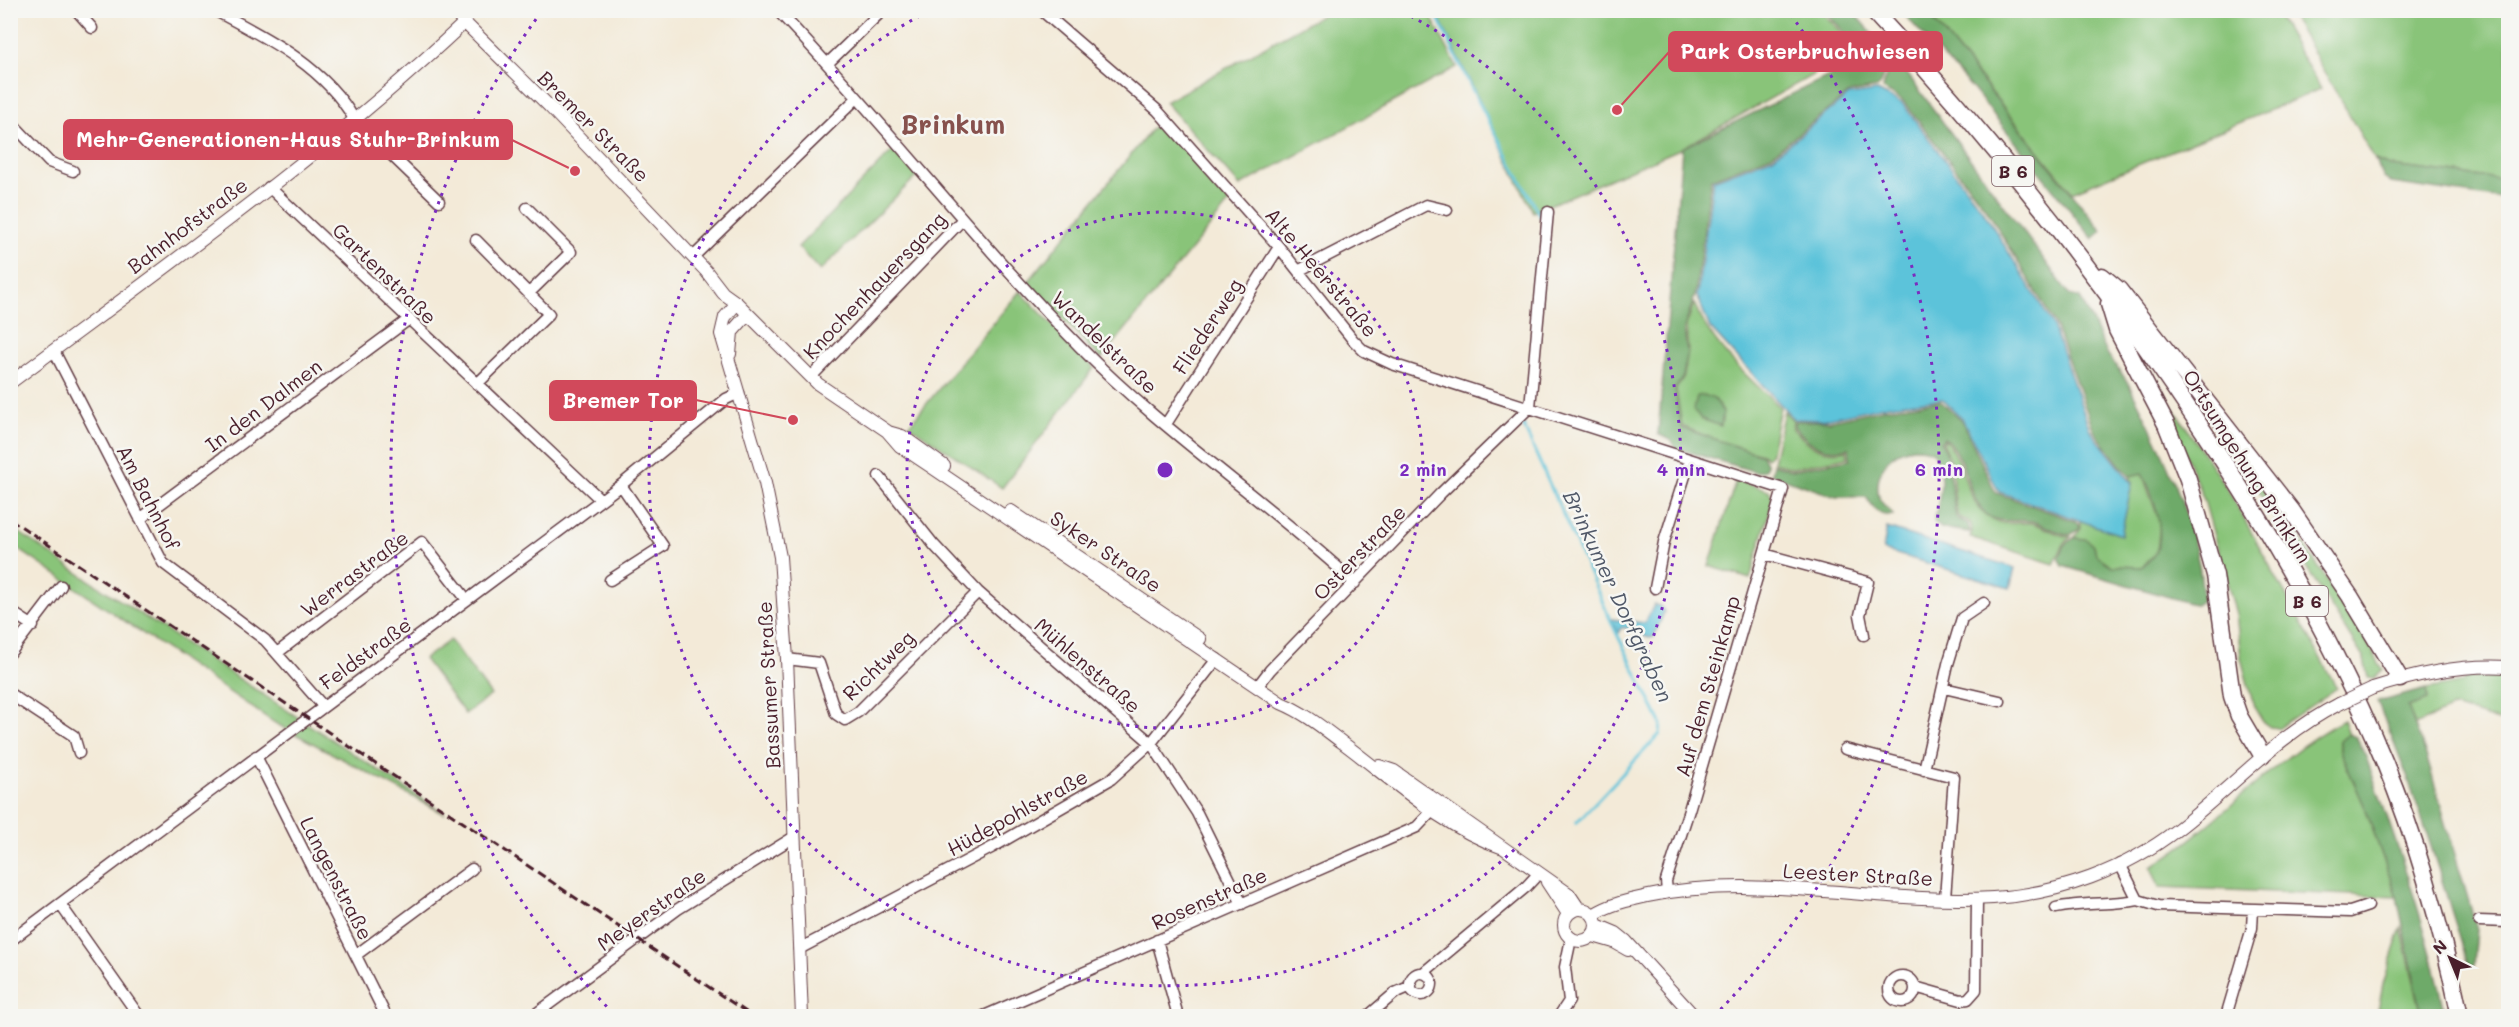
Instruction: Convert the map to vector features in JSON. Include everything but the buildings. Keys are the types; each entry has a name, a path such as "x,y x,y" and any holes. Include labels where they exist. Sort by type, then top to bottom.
{"highway":[{"name":"Ortsumgehung Brinkum","path":"1872,10 1983,135 2084,261 2181,396 2293,576 2341,666 2385,765 2420,864 2444,943 2460,1017"},
{"name":"B 6","path":"2084,261 2119,290 2236,437 2350,596 2400,679"},
{"name":"B 6","path":"2106,291 2117,330 2166,424 2188,479 2215,576 2232,696 2239,716 2262,755"}],"street":[{"path":"76,10 92,28"},
{"path":"214,10 294,55 346,104 354,119 439,201"},
{"name":"Bremer Straße","path":"452,10 550,107 693,256 723,293 737,303"},
{"name":"Wandelstraße","path":"777,10 828,63 856,99 1080,347 1166,424 1355,583"},
{"path":"828,63 883,10"},
{"name":"Alte Heerstraße","path":"1044,11 1151,103 1279,247 1364,351 1392,364 1783,489"},
{"name":"Bahnhofstraße","path":"10,383 269,187 410,74 464,23"},
{"path":"693,256 856,99"},
{"path":"10,121 48,162 73,171"},
{"name":"Gartenstraße","path":"269,187 601,500"},
{"path":"1298,271 1426,205 1447,210"},
{"path":"527,208 571,252 529,293"},
{"path":"1530,407 1548,212"},
{"name":"Knochenhauersgang","path":"811,377 963,219"},
{"path":"476,240 549,314 477,384"},
{"name":"Fliederweg","path":"1166,424 1279,247"},
{"name":"Syker Straße","path":"737,303 811,377 887,432 900,446 1217,659 1260,684"},
{"name":"Bassumer Straße","path":"737,303 725,317 721,328 765,483 778,546 788,659 802,1017"},
{"name":"Bassumer Straße","path":"730,358 732,332 748,314"},
{"name":"In den Dalmen","path":"140,519 408,320"},
{"name":"Am Bahnhof","path":"54,351 163,564 243,622 277,653 323,706"},
{"name":"Feldstraße","path":"10,941 621,485 726,399 739,393"},
{"name":"Osterstraße","path":"1260,684 1441,493 1530,407"},
{"name":"Syker Straße","path":"887,432 903,436 1260,684 1281,703 1298,710 1374,765 1437,806 1474,838 1502,847 1539,873 1573,911"},
{"path":"1654,588 1664,542 1690,460"},
{"name":"Mühlenstraße","path":"879,476 934,544 978,592 1151,743 1197,813 1242,904"},
{"path":"610,580 663,546 621,485"},
{"name":"Auf dem Steinkamp","path":"1667,892 1666,881 1783,489"},
{"name":"Werrastraße","path":"277,653 422,542 467,600"},
{"path":"1764,554 1868,582 1860,615 1864,635"},
{"path":"10,653 33,626 61,586"},
{"name":"Richtweg","path":"788,659 819,663 836,714 845,720 858,712 978,592"},
{"path":"1924,770 1944,688 1947,664 1962,618 1984,603"},
{"path":"10,611 33,626"},
{"name":"Hüdepohlstraße","path":"799,949 1089,794 1111,779 1151,743 1185,703 1217,659"},
{"name":"Leester Straße","path":"1594,925 1605,907 1667,892 1725,888 1977,899 2042,892 2077,882 2148,850 2179,829 2262,755 2300,725 2338,704 2400,679 2450,669 2508,667"},
{"path":"1944,688 2000,701"},
{"path":"10,694 74,736 79,753"},
{"path":"1845,749 1954,777 1945,898"},
{"name":"Langenstraße","path":"255,756 386,1017"},
{"name":"Rosenstraße","path":"984,1017 1417,827 1437,806"},
{"name":"Meyerstraße","path":"533,1017 678,909 794,837"},
{"path":"2120,864 2138,900"},
{"path":"356,955 472,869"},
{"path":"1411,986 1413,976 1423,973 1526,887 1539,873"},
{"path":"1915,987 1961,1000 1968,999 1976,990 1977,899"},
{"path":"2056,908 2076,904 2114,905 2138,900 2158,906 2196,909 2350,912 2368,906"},
{"path":"60,904 139,1017"},
{"path":"2226,1017 2252,928 2253,909"},
{"path":"1594,925 1586,941 1571,939 1563,928 1573,911 1594,925 1614,942 1637,956 1694,1017"},
{"path":"2479,921 2508,922"},
{"path":"1562,1015 1569,1001 1564,968 1571,939"},
{"path":"1157,940 1178,1017"},
{"path":"1411,986 1418,994 1428,992 1432,982 1423,973"},
{"path":"1368,1017 1395,993 1411,986"}],"green space":[{"path":"1331,10 1428,11 1457,67 1240,186 1165,102"},
{"path":"1436,11 1820,11 1859,49 1682,148 1533,212"},
{"path":"1824,11 1852,11 1909,76 2070,295 2080,298 2111,360 2127,381 2142,409 2177,490 2195,545 2200,573 2203,600 2196,605 2063,566 2059,558 2065,545 2074,538 2085,539 2094,545 2096,555 2112,566 2142,567 2149,560 2158,545 2159,524 2154,501 2146,481 2142,473 2130,476 2094,431 2054,322 1987,210 1903,101 1883,89 1886,75"},
{"path":"1901,11 1926,11 2102,231 2093,239 1973,89"},
{"path":"1926,11 2275,11 2321,89 2072,192"},
{"path":"2289,11 2508,11 2508,180 2390,166 2375,160"},
{"path":"1871,62 1883,75 1881,84 1877,88 1849,93 1772,155 1711,179 1695,296 1684,328 1687,352 1683,377 1675,389 1682,428 1762,455 1767,465 1764,470 1756,472 1676,448 1670,440 1658,434 1682,148 1847,67"},
{"path":"1159,120 1230,202 1101,359 1028,282"},
{"path":"895,148 919,174 820,271 798,247"},
{"path":"2375,160 2390,166 2508,180 2508,200 2391,183 2384,178"},
{"path":"1020,291 1094,368 1002,488 909,425"},
{"path":"1694,303 1701,319 1720,347 1780,407 1771,453 1767,458 1762,454 1718,441 1682,426 1676,389 1684,376 1688,351 1686,326"},
{"path":"2156,381 2229,492 2337,688 2278,728 2270,727 2263,722 2254,707 2241,658 2236,614 2204,500"},
{"path":"1704,395 1714,399 1723,412 1721,426 1701,419 1694,410 1697,396"},
{"path":"1940,401 1961,419 1996,493 2075,521 2081,528 2070,535 2031,521 2002,521 1986,514 1974,496 1958,454 1944,438 1941,443 1946,451 1956,517 1968,525 1970,532 1941,528 1934,522 1941,478 1934,452 1912,448 1892,456 1885,464 1878,485 1879,497 1893,515 1880,513 1866,497 1836,497 1771,474 1773,464 1792,470 1850,459 1849,448 1832,450 1818,446 1794,427 1794,421 1829,421 1887,408"},
{"path":"1784,411 1793,420 1792,428 1810,444 1823,450 1847,450 1848,457 1792,468 1773,462"},
{"path":"1945,440 1953,450 1972,497 1987,516 2003,523 2031,523 2071,537 2064,544 2054,564 1970,537 1971,524 1958,516 1952,469 1943,443"},
{"path":"2249,472 2254,474 2355,620 2383,670 2374,679 2368,678 2364,659 2248,474"},
{"path":"2142,473 2160,523 2157,552 2142,567 2112,566 2096,555 2094,545 2085,539 2074,538 2081,528 2079,520 2121,535 2132,483 2130,476"},
{"path":"1736,480 1769,490 1773,499 1750,579 1709,566"},
{"path":"10,526 445,814 275,723 11,544"},
{"path":"450,640 491,695 465,714 424,659"},
{"path":"2486,675 2508,676 2508,724 2454,707 2415,725 2408,707 2427,700 2427,689 2464,682 2464,678"},
{"path":"2427,689 2427,700 2408,707 2426,755 2477,929 2474,966 2468,964 2415,799 2377,702"},
{"path":"2344,720 2349,734 2340,741 2340,751 2364,805 2397,897 2159,887 2151,867 2200,832 2293,753"},
{"path":"2349,734 2356,737 2366,757 2400,854 2421,917 2446,1016 2422,1016 2397,897 2364,805 2340,751 2340,741"},
{"path":"2401,927 2422,1016 2377,1016 2383,984"}],"water":[{"path":"1877,91 1902,103 1984,212 2052,323 2090,430 2132,483 2121,535 1999,492 1962,418 1942,399 1889,405 1822,420 1794,419 1710,328 1697,296 1713,180 1773,157 1849,95"},
{"path":"1887,528 2015,568 2010,588 1883,550"},
{"path":"1654,605 1661,606 1664,612 1654,637 1646,637 1626,628 1621,628 1618,633 1611,619 1645,623"}],"waterway":[{"name":"Brinkumer Dorfgraben","path":"1434,10 1476,97 1540,216"},
{"name":"Brinkumer Dorfgraben","path":"1523,425 1615,630 1661,723 1660,734 1576,823"}],"railway":[{"path":"10,519 752,1016"}],"place":[{"name":"Park Osterbruchwiesen","path":"1617,110"},
{"name":"Mehr-Generationen-Haus Stuhr-Brinkum","path":"575,171"},
{"name":"Bremer Tor","path":"793,420"}],"district":[{"name":"Brinkum","path":"953,124"}]}
